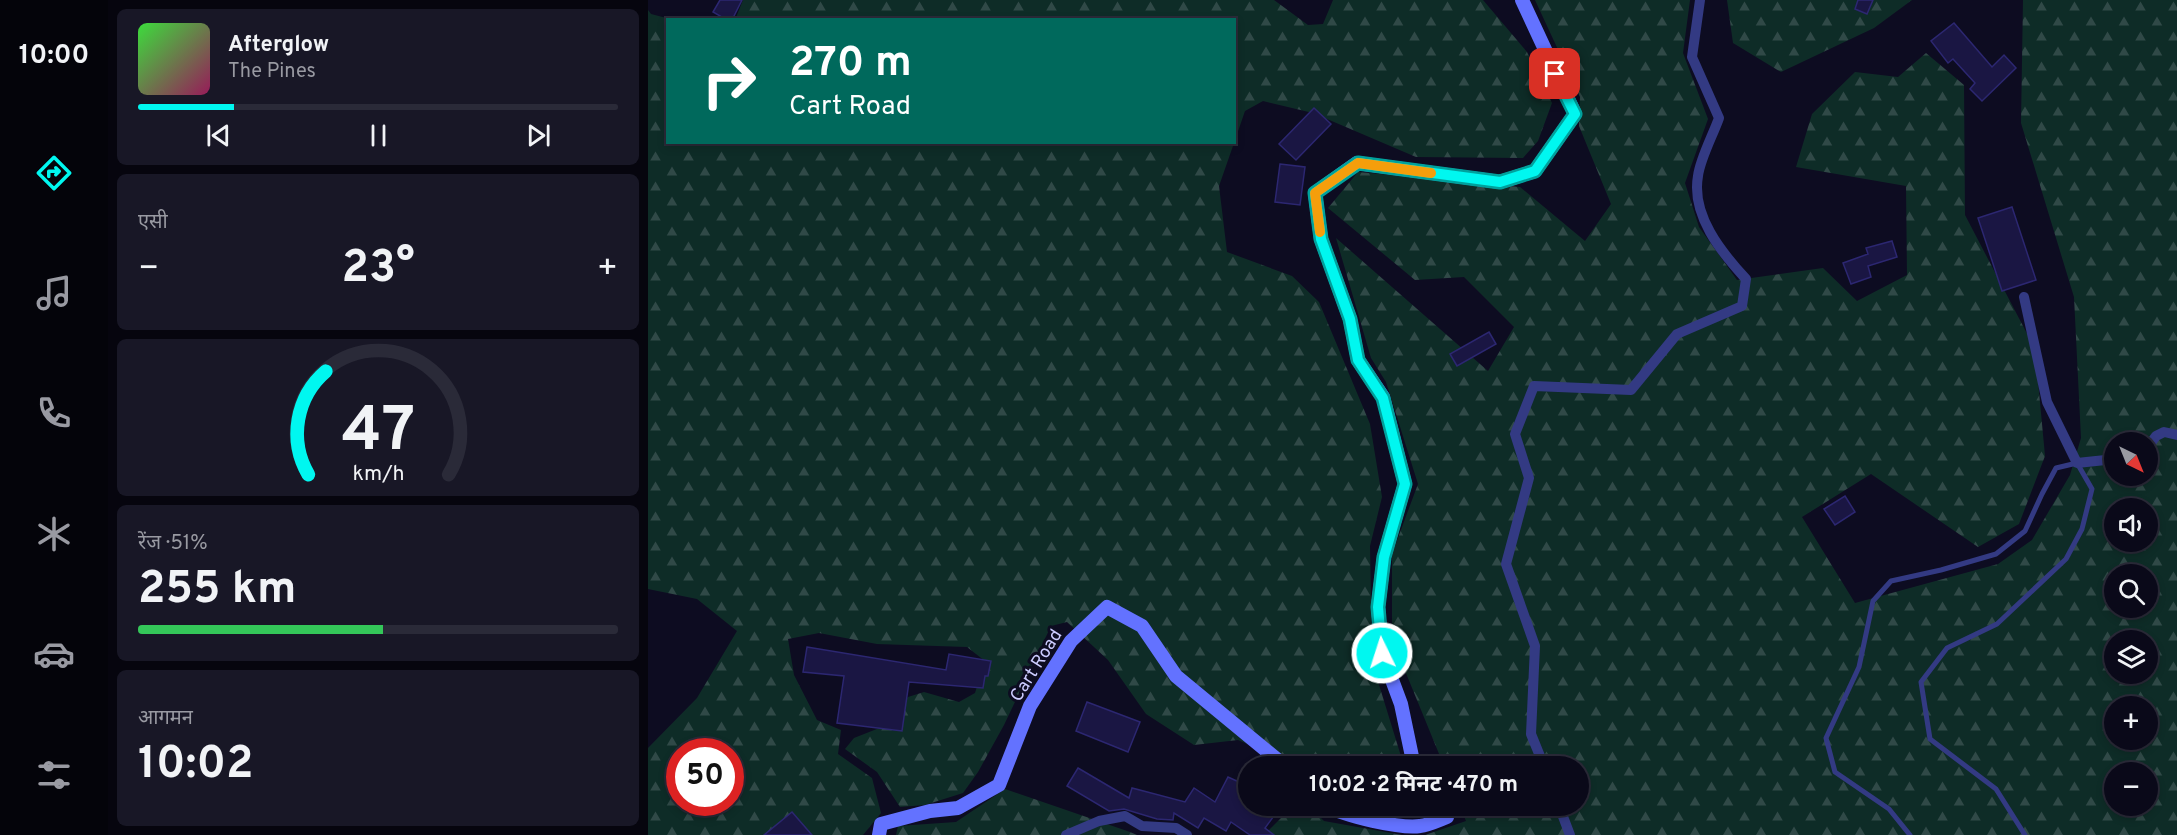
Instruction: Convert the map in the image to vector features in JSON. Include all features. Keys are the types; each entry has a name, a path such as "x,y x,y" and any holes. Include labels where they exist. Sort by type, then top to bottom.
{"main road":[{"path":"1412,756 1401,704 1382,653 1378,607 1384,557 1405,484 1383,398 1358,360 1350,319 1321,239 1315,193 1358,163 1500,182 1535,171 1575,114 1522,0"},
{"name":"Cart Road","path":"879,835 881,824 930,811 958,808 999,785 1030,706 1071,640 1107,607 1142,626 1176,676 1273,756"},
{"path":"1358,816 1383,823 1419,826 1446,816"}],"street":[{"path":"1540,756 1531,734 1535,646 1506,564 1529,478 1515,434 1534,386 1631,390 1677,334 1742,306 1746,279 1723,254 1698,206 1698,176 1719,118 1692,57 1700,0"},
{"path":"2024,297 2047,402 2077,463 2104,460"},
{"path":"2158,435 2164,432 2177,435"},
{"path":"1066,835 1099,821 1125,816 1142,826 1176,828 1187,835"},
{"path":"1563,816 1570,835"}],"lane":[{"path":"1910,835 1889,809 1835,772 1826,738 1859,667 1873,601 1891,581 1996,554 2025,531 2056,468 2077,463 2092,489 2082,529 2066,559 1997,624 1947,648 1921,682 1930,739 1996,789 2025,835"}],"green space":[{"path":"743,0 1274,0 1308,25 1323,24 1333,0 1483,0 1527,52 1552,103 1538,141 1523,158 1416,157 1313,113 1263,101 1245,111 1236,137 1236,18 736,18"},
{"path":"1535,0 1690,0 1683,53 1708,119 1685,183 1699,227 1737,280 1823,268 1857,301 1907,275 1906,186 1796,167 1812,114 1855,72 1898,77 1926,53 1964,85 1965,215 2035,349 2045,456 2019,524 1978,547 1871,474 1802,517 1855,603 1998,564 2032,540 2070,475 2081,438 2074,297 2021,123 2023,0 2177,0 2177,835 1425,835 1466,821 1464,816 1589,816 1589,756 1440,756 1392,639 1392,554 1418,484 1386,382 1371,358 1336,238 1488,371 1514,327 1464,277 1415,280 1328,208 1358,172 1520,187 1585,241 1611,204 1579,126 1580,97"},
{"path":"1727,0 1912,0 1874,28 1781,72 1733,43"},
{"path":"648,10 651,14 666,18 666,144 1234,144 1219,186 1227,252 1292,276 1319,302 1370,424 1382,497 1370,546 1372,662 1401,756 1275,756 1238,740 1194,745 1146,714 1108,660 1067,622 1051,626 1004,725 978,772 963,793 925,805 900,807 877,772 845,749 854,738 887,725 908,697 924,692 959,702 975,693 985,661 967,647 877,644 819,633 788,639 794,675 817,720 841,730 838,754 872,778 881,813 863,835 648,835 648,748 697,698 737,631 697,599 648,589"},
{"path":"1005,789 1137,835 896,835 898,826 956,822"},
{"path":"1283,816 1319,816 1324,821 1402,835 1264,835"}],"building":[{"path":"720,0 742,0 733,18 724,18 713,12"},
{"path":"1858,0 1873,0 1867,14 1855,9"},
{"path":"1954,23 1992,67 2004,55 2016,68 1982,101 1970,89 1975,83 1953,59 1948,63 1931,41"},
{"path":"1314,108 1331,124 1296,160 1279,144"},
{"path":"1280,164 1305,167 1300,205 1275,202"},
{"path":"2012,207 2036,280 2002,291 1978,218"},
{"path":"1892,241 1897,257 1868,266 1871,277 1851,284 1843,263 1868,254 1866,248"},
{"path":"1489,332 1496,344 1457,366 1450,354"},
{"path":"1845,496 1855,512 1835,525 1824,509"},
{"path":"807,647 946,670 949,654 991,661 983,688 909,682 902,731 837,723 844,676 803,672"},
{"path":"1087,702 1140,722 1128,752 1076,731"},
{"path":"1078,768 1129,798 1132,788 1185,802 1194,788 1215,802 1228,777 1238,782 1238,816 1274,816 1265,828 1274,835 1250,835 1231,822 1226,831 1204,818 1198,828 1174,813 1173,820 1157,819 1124,809 1109,811 1067,786"},
{"path":"792,812 812,835 764,835"}],"slow traffic":[{"path":"1320,232 1315,193 1358,163 1431,173"}],"route":[{"path":"1382,653 1378,607 1384,557 1405,484 1383,398 1358,360 1350,319 1321,239 1315,193 1358,163 1500,182 1535,171 1575,114 1555,74"}]}
